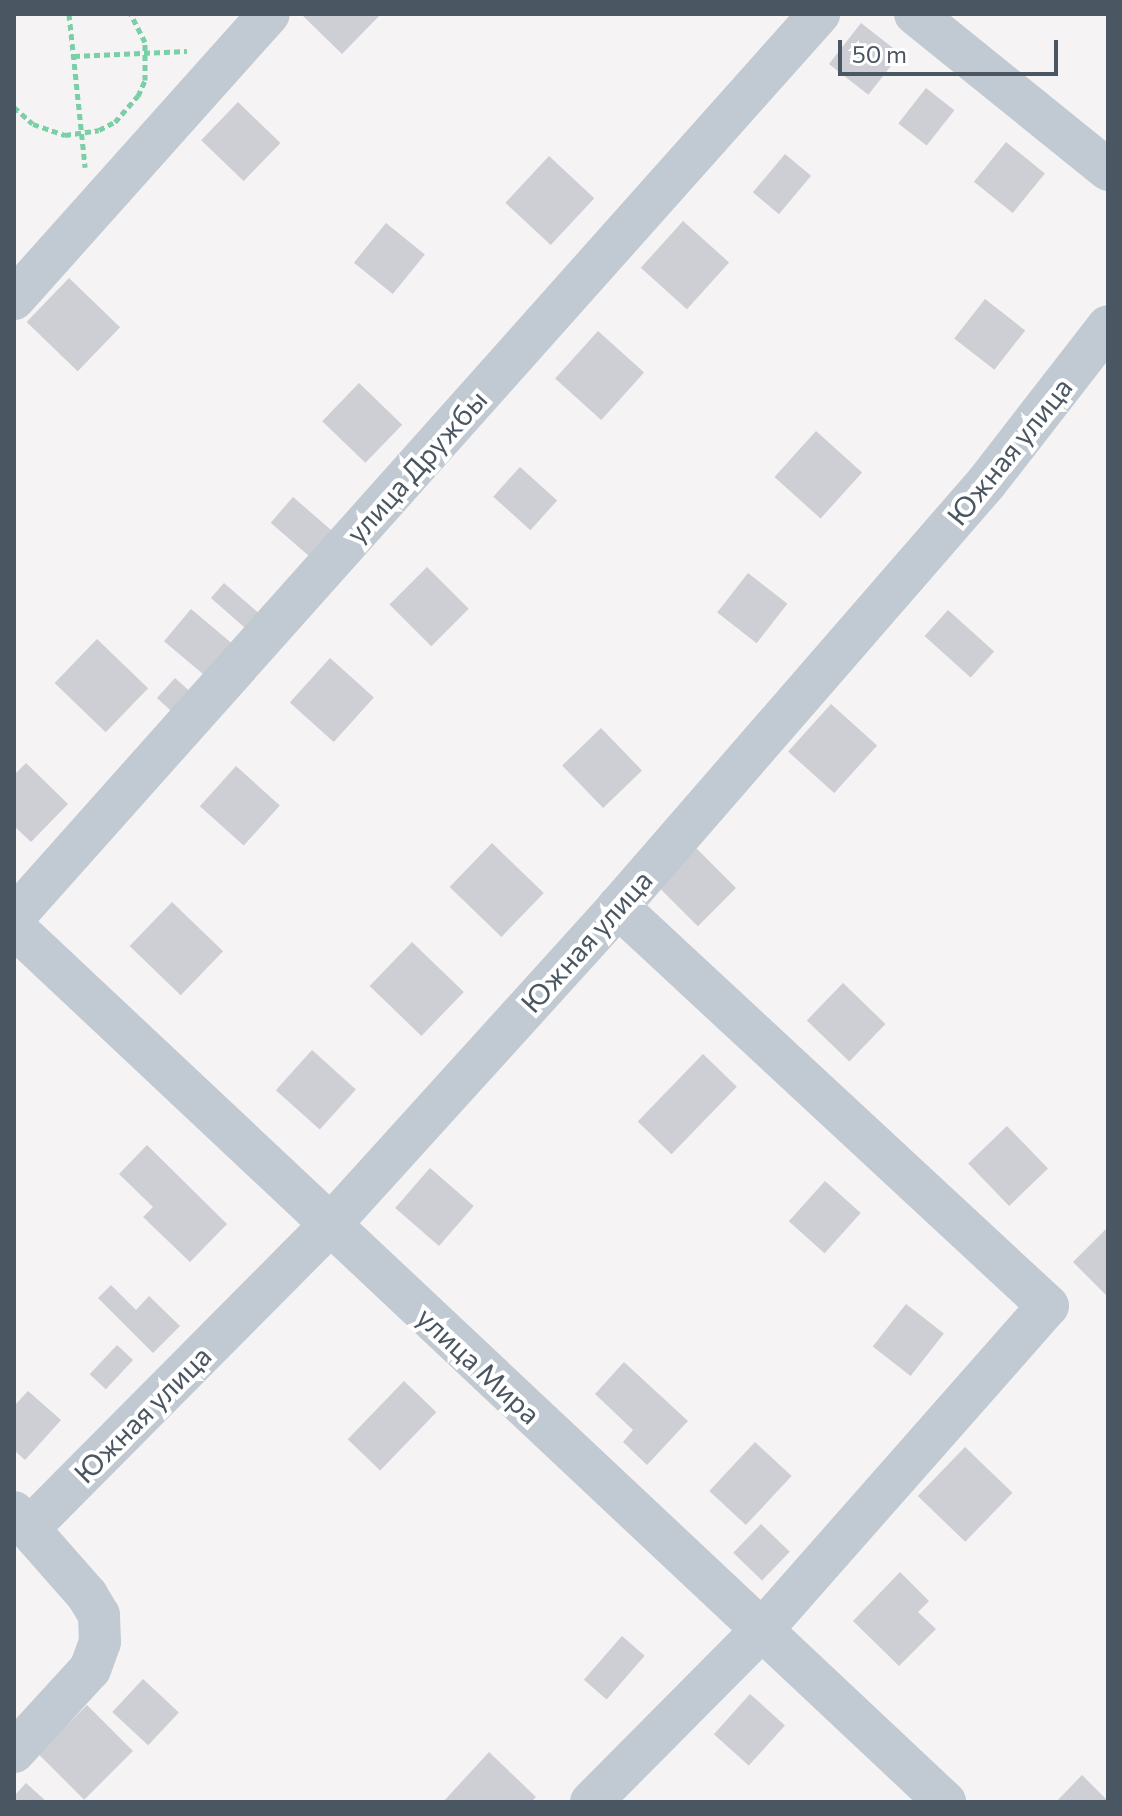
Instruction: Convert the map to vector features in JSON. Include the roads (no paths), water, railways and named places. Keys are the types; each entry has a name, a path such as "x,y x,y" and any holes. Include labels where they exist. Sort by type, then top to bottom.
{"street":[{"name":"улица Дружбы","path":"14,917 819,14"},
{"path":"915,14 1108,170"},
{"path":"14,299 88,216 244,29"},
{"name":"Южная улица","path":"22,1519 330,1225 618,907 987,482 1108,326"},
{"path":"591,1802 762,1630 1048,1306 618,907"},
{"name":"улица Мира","path":"14,927 945,1802"},
{"path":"14,1752 90,1669 100,1642 99,1615 87,1595 22,1519"}]}
